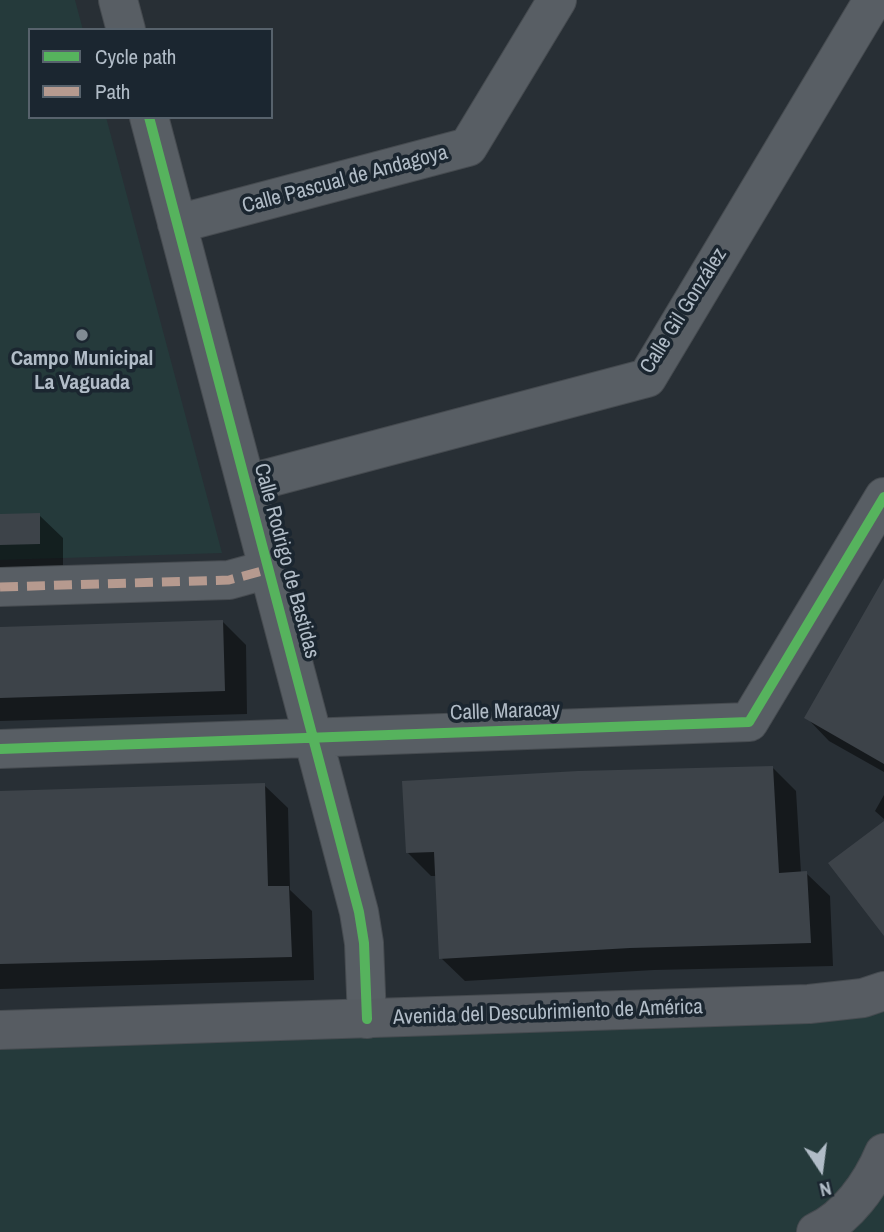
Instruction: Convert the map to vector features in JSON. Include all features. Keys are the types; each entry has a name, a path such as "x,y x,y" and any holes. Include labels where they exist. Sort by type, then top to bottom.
{"street":[{"path":"118,0 125,28"},
{"name":"Calle Pascual de Andagoya","path":"177,224 468,147 557,0"},
{"name":"Calle Gil González","path":"246,484 647,378 873,0"},
{"name":"Calle Rodrigo de Bastidas","path":"150,119 363,927 367,1019"},
{"name":"Calle Maracay","path":"0,749 749,722 884,498"},
{"path":"0,587 229,580 269,569"},
{"name":"Avenida del Descubrimiento de América","path":"0,1030 820,1003 863,998 884,991"},
{"path":"816,1232 831,1223 860,1195 884,1153"}],"green space":[{"name":"Campo Municipal La Vaguada","path":"0,0 75,0 82,28 28,28 28,119 107,119 222,553 0,560"},
{"path":"884,1001 884,1232 0,1232 0,1030"}],"building":[{"path":"40,513 40,544 0,545 0,514"},
{"path":"884,578 884,764 804,718"},
{"path":"223,620 225,691 0,698 0,627"},
{"path":"773,766 779,873 807,871 811,943 630,948 439,959 434,852 406,853 402,781 578,771"},
{"path":"265,783 268,886 289,886 292,957 0,964 0,791"},
{"path":"884,821 884,936 828,863"}],"marked path":[{"path":"0,587 229,580 269,569"}],"cycle path":[{"path":"150,119 359,912 364,943 367,1019"},
{"path":"0,749 749,722 884,497"}],"place":[{"name":"Campo Municipal La Vaguada","path":"82,335"}]}
